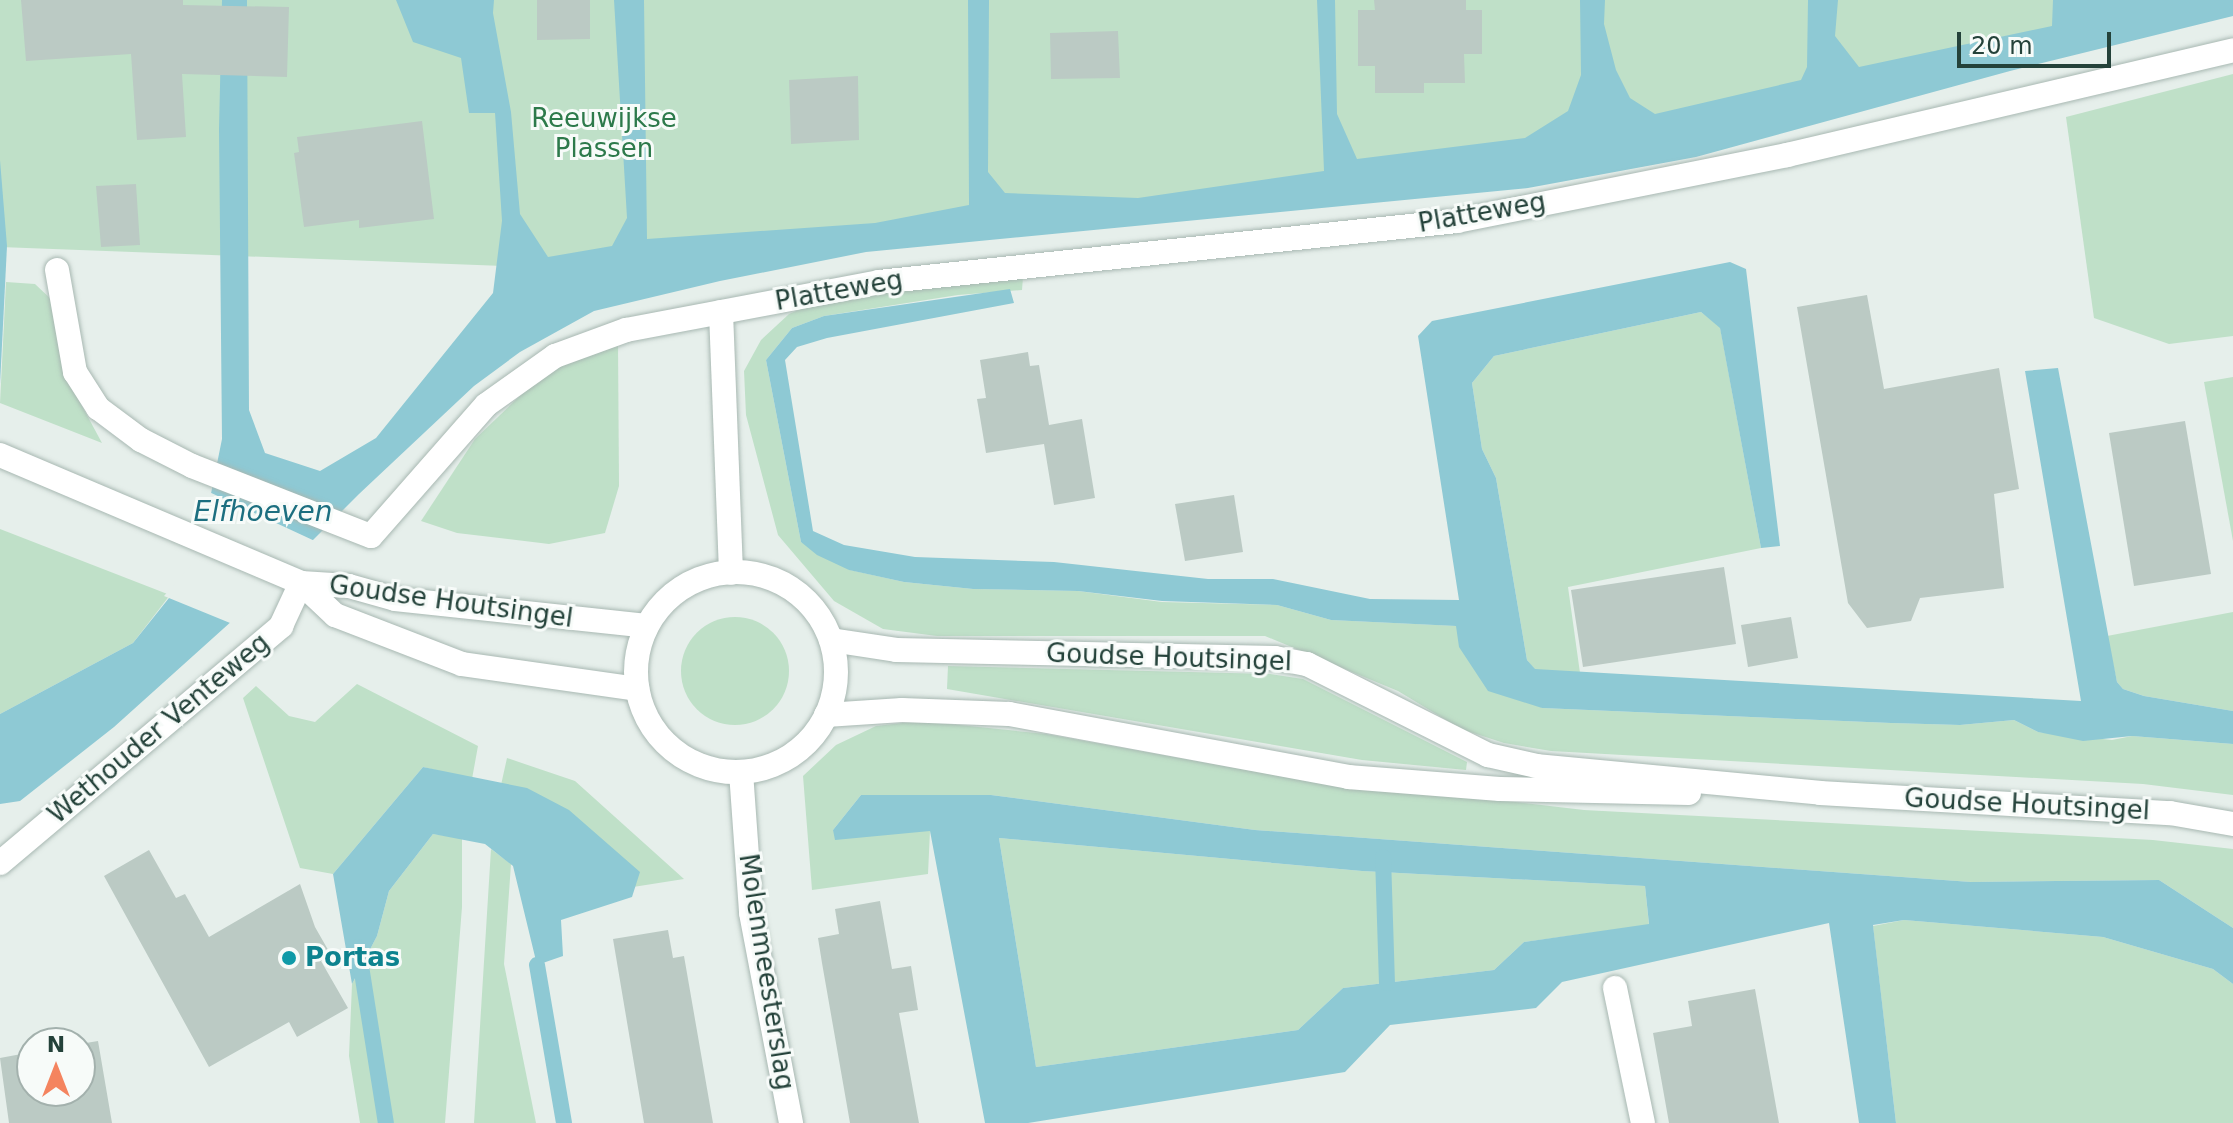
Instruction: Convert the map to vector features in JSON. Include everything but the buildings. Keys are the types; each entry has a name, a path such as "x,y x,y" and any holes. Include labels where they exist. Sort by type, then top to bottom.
{"main road":[{"name":"Platteweg","path":"57,270 75,372 98,408 141,440 192,466 371,536 486,405 555,356 626,330 879,282 1457,221 1787,155 2233,50"},
{"path":"721,312 731,573"},
{"path":"0,455 293,579"},
{"path":"731,573 763,577 792,589 815,612 831,640 835,686 826,715 815,733 782,761 741,772 705,767 674,751 650,723 637,689 638,650 647,626 665,602 688,584 731,573"},
{"name":"Goudse Houtsingel","path":"293,579 349,586 395,599 647,626"},
{"name":"Goudse Houtsingel","path":"293,579 335,615 462,664 637,689"},
{"name":"Wethouder Venteweg","path":"0,863 281,626 293,579"},
{"name":"Goudse Houtsingel","path":"831,640 896,650 1275,658 1307,664 1488,755 1537,766 1820,793 2170,813 2233,824"},
{"name":"Goudse Houtsingel","path":"826,715 902,710 1009,714 1348,777 1500,789 1820,793"},
{"name":"Molenmeesterslag","path":"741,772 751,913 791,1123"},
{"path":"1615,988 1643,1123"}],"green space":[{"name":"Reeuwijkse Plassen","path":"0,0 2211,0 1446,190 636,271 0,247"},
{"path":"2233,74 2233,336 2169,344 2094,318 2066,117"},
{"path":"1023,277 1022,290 958,295 824,316 792,328 766,360 801,542 850,570 904,582 973,589 1078,591 1162,602 1277,605 1331,620 1457,626 1542,708 1960,725 2014,720 2038,732 2112,740 2132,736 2233,744 2233,795 2143,784 1551,751 1504,743 1461,729 1398,691 1265,636 937,636 883,629 834,601 778,535 746,415 744,371 761,340 789,314 822,300"},
{"path":"6,282 35,284 52,300 69,382 102,443 0,403"},
{"path":"1701,312 1720,327 1761,548 1568,587 1580,673 1535,670 1527,660 1496,478 1482,449 1472,383 1494,356"},
{"path":"618,344 619,486 605,533 549,544 457,533 421,521 475,439 550,367"},
{"path":"2233,377 2233,541 2204,382"},
{"path":"0,529 170,595 133,643 0,714"},
{"path":"2233,612 2233,711 2144,696 2123,689 2117,682 2107,636"},
{"path":"735,617 756,621 773,633 785,650 789,671 785,692 773,709 756,721 735,725 714,721 697,709 685,692 681,671 685,650 697,633 714,621"},
{"path":"948,666 1270,674 1303,679 1467,762 1466,770 1362,760 947,689"},
{"path":"357,684 478,746 472,779 423,767 333,874 300,868 243,698 256,686 289,716 315,722"},
{"path":"920,721 1046,734 1246,770 1584,810 2153,840 2233,849 2233,928 2159,880 1971,882 1255,830 991,795 861,795 833,830 930,831 928,874 812,890 803,776 836,745 876,726"},
{"path":"507,758 575,781 684,879 633,887 527,789 501,785"},
{"path":"433,834 462,838 462,907 445,1123 360,1123 349,1056 352,984 377,936 389,891"},
{"path":"999,838 1362,871 1645,886 1649,925 1524,942 1494,970 1343,988 1298,1030 1036,1067"},
{"path":"491,849 511,864 504,964 536,1123 474,1123"},
{"path":"1904,920 2103,937 2213,969 2233,984 2233,1123 1896,1123 1873,926"}],"water":[{"name":"Elfhoeven","path":"222,0 247,0 249,410 265,453 320,471 376,438 493,293 502,221 495,113 469,113 461,58 413,42 396,0 494,0 493,13 511,112 520,214 548,257 612,246 627,218 614,0 644,0 647,239 875,223 969,205 968,0 989,0 988,172 1005,193 1138,198 1324,171 1317,0 1335,0 1337,114 1357,159 1525,138 1568,111 1581,75 1580,0 1605,0 1604,24 1616,70 1630,98 1655,114 1801,80 1807,67 1808,0 1838,0 1835,36 1859,67 2052,26 2053,0 2233,0 2233,16 2010,71 1696,157 1528,188 866,252 720,281 594,311 520,352 474,386 359,494 233,620 114,727 20,801 0,804 0,714 133,643 197,563 222,439 219,129"},
{"path":"0,160 7,246 0,384"},
{"path":"1730,262 1746,269 1780,546 1761,548 1720,328 1701,312 1494,356 1472,383 1482,449 1496,478 1527,660 1535,669 2081,701 2025,371 2058,368 2117,682 2123,689 2144,696 2233,711 2233,744 2132,736 2083,741 2038,732 2014,720 1960,725 1542,708 1488,691 1459,647 1456,626 1331,620 1277,605 1162,601 1078,591 973,589 904,582 849,570 817,555 801,542 766,360 792,328 824,316 1010,289 1014,303 827,338 797,347 785,360 813,531 844,545 915,557 1054,562 1208,579 1273,579 1370,599 1459,600 1418,336 1432,321"},
{"path":"423,767 527,788 569,810 640,872 632,897 561,920 563,956 537,965 513,866 485,844 433,834 389,891 377,936 352,984 333,874"},
{"path":"861,795 991,795 1255,830 1971,882 2159,880 2233,928 2233,984 2213,969 2103,937 1904,920 1873,925 1896,1123 1859,1123 1829,923 1562,982 1536,1008 1390,1025 1345,1072 1028,1123 985,1123 930,831 835,840 833,830","holes":["999,838 1362,871 1645,886 1649,924 1524,942 1494,970 1343,988 1298,1030 1036,1067"]}],"pier":[{"path":"207,491 317,542 235,625 164,596 194,562"}],"waterway":[{"path":"1383,857 1387,983"},
{"path":"358,947 386,1123"},
{"path":"537,965 564,1123"}],"place":[{"name":"Portas","path":"289,958"}]}
